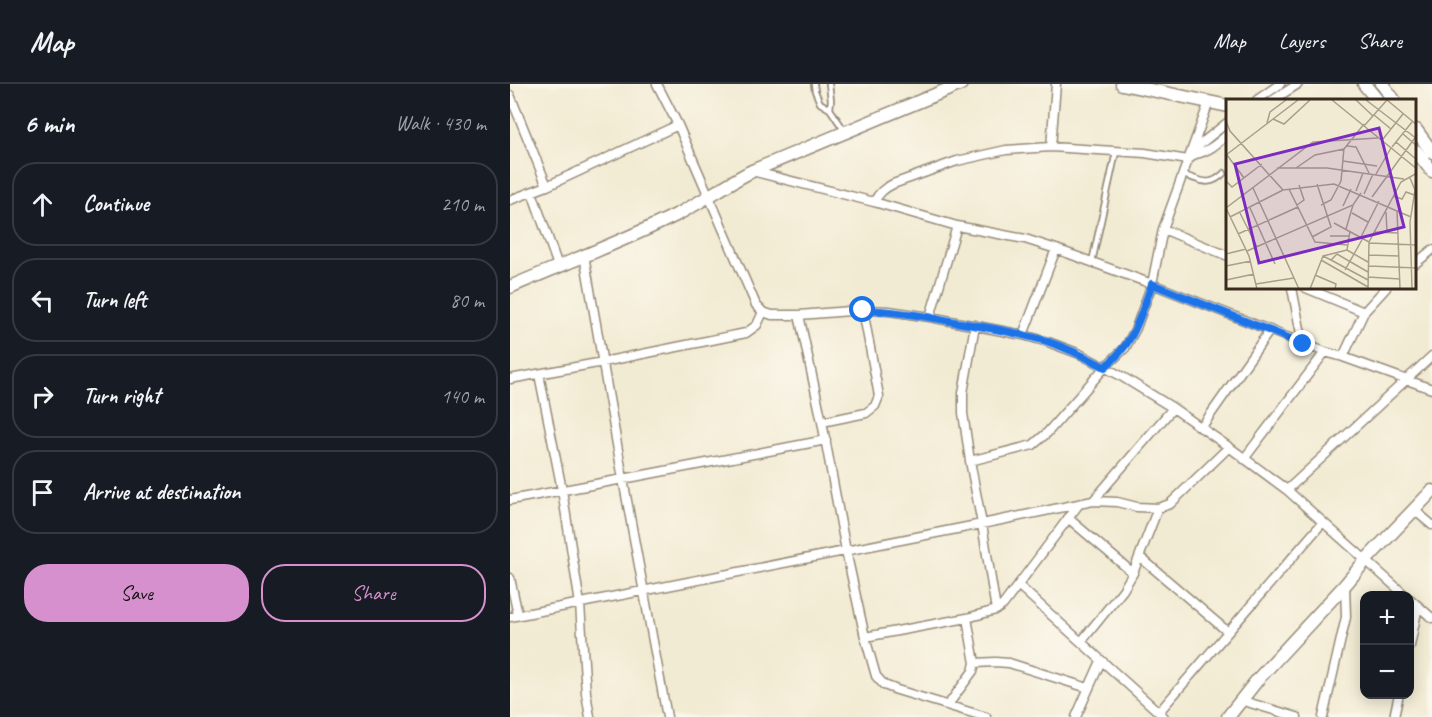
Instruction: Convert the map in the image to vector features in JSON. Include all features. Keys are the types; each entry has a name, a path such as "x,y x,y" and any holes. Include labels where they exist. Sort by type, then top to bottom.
{"street":[{"path":"657,84 678,125 756,306 763,312 772,315 799,315 863,310 889,311 1023,335 1080,354 1173,408 1229,447 1287,490 1400,591"},
{"path":"510,288 675,216 752,171 961,84"},
{"path":"1051,147 1056,84"},
{"path":"1122,84 1226,106"},
{"path":"1258,99 1280,84"},
{"path":"1275,99 1298,84"},
{"path":"1364,84 1376,99"},
{"path":"1382,84 1393,99"},
{"path":"510,95 547,186"},
{"path":"1192,157 1209,102"},
{"path":"969,461 1033,445 1047,433 1105,367 1125,348 1136,328 1152,284 1163,230 1183,175 1198,146 1226,124"},
{"path":"510,200 547,186 678,125"},
{"path":"1417,130 1432,152"},
{"path":"874,202 884,188 957,160 1006,150 1051,147 1192,157 1215,145 1226,136"},
{"path":"1215,145 1226,148"},
{"path":"1417,152 1432,171"},
{"path":"752,171 957,226 1024,239 1056,249 1324,352 1432,389"},
{"path":"532,192 558,266"},
{"path":"930,317 957,226"},
{"path":"1163,230 1226,255"},
{"path":"1023,335 1056,249"},
{"path":"1417,262 1432,250"},
{"path":"585,255 623,479 668,717"},
{"path":"1292,290 1303,344"},
{"path":"1311,290 1364,312"},
{"path":"1343,357 1364,312 1384,290"},
{"path":"822,422 866,412 875,406 879,396 863,310"},
{"path":"510,379 746,333 757,325 763,312"},
{"path":"799,315 826,440 846,550 876,676 884,685 986,717"},
{"path":"975,325 963,393 963,413 969,461 996,610"},
{"path":"1201,428 1270,330"},
{"path":"1244,459 1324,352"},
{"path":"1287,490 1432,356"},
{"path":"539,374 562,490 580,604 586,693 590,717"},
{"path":"1093,501 1173,408"},
{"path":"510,500 826,440"},
{"path":"510,578 514,616 1093,501 1158,508 1170,504 1229,447"},
{"path":"1228,717 1240,700 1365,561 1432,491"},
{"path":"865,637 967,618 996,610 1003,605 1079,504"},
{"path":"1081,642 1123,590 1133,573 1158,508"},
{"path":"1413,509 1432,525"},
{"path":"1068,518 1133,573"},
{"path":"1018,585 1161,715 1228,632 1323,522"},
{"path":"1140,556 1228,632"},
{"path":"1323,717 1346,617 1345,585"},
{"path":"1414,602 1432,618"},
{"path":"1410,645 1418,606"},
{"path":"948,705 973,671 975,663 967,618"},
{"path":"1076,717 1101,661"},
{"path":"975,663 1009,663 1088,688"},
{"path":"1394,717 1398,699"},
{"path":"1240,700 1298,717"}],"lane":[{"path":"814,84 820,103 830,109 846,133"},
{"path":"829,84 830,109"},
{"path":"1092,262 1116,152"},
{"path":"1183,175 1214,182 1224,173"}],"route":[{"path":"863,310 930,317 1023,335 1080,354 1105,367 1125,348 1136,328 1152,284 1303,344"}]}
